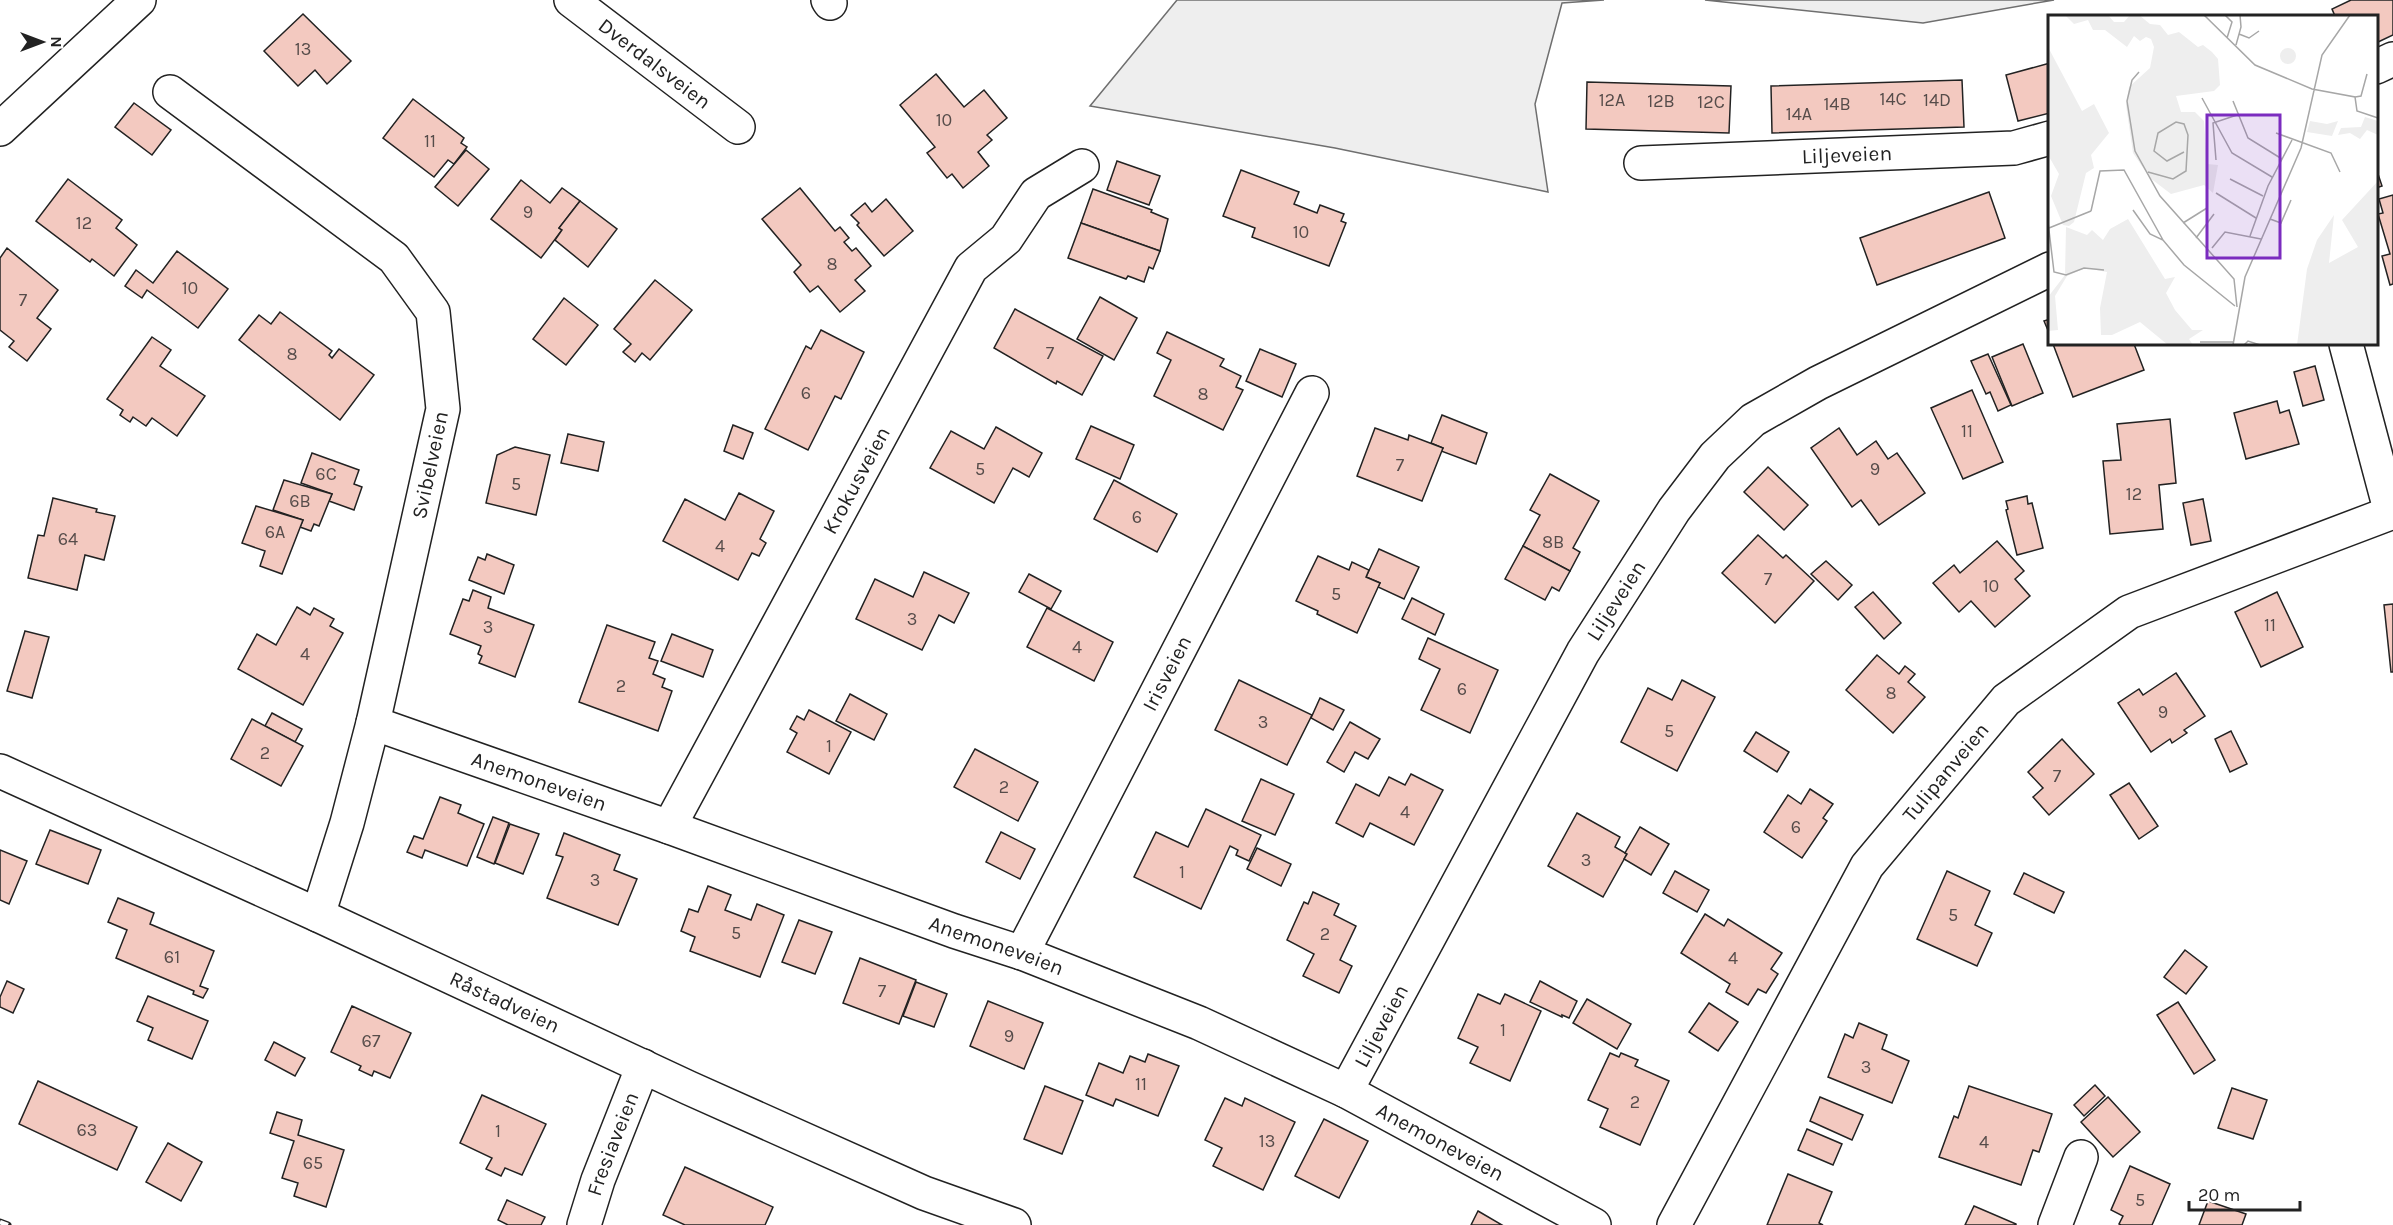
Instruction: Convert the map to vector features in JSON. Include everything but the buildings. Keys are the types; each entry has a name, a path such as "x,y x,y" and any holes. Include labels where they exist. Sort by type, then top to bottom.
{"street":[{"path":"0,129 139,0"},
{"name":"Dverdalsveien","path":"571,0 738,128"},
{"path":"2378,66 2393,59"},
{"name":"Svibelveien","path":"170,92 394,258 433,312 444,409 374,723 347,823 318,915"},
{"name":"Liljeveien","path":"1641,163 2014,148 2048,138"},
{"name":"Krokusveien","path":"669,827 971,267 1006,239 1036,194 1082,166"},
{"name":"Liljeveien","path":"1346,1091 1583,652 1674,510 1715,456 1753,420 1818,383 2048,269"},
{"path":"2346,345 2392,513"},
{"name":"Irisveien","path":"1022,953 1312,393"},
{"name":"Tulipanveien","path":"1674,1225 1867,866 2006,700 2129,612 2392,513"},
{"name":"Anemoneveien","path":"374,723 1022,953 1199,1023 1346,1091 1594,1225"},
{"name":"Råstadveien","path":"0,771 924,1193 1014,1225"},
{"name":"Fresiaveien","path":"584,1225 598,1180 643,1066"},
{"path":"2055,1225 2081,1157"}],"shaded area":[{"path":"1177,0 1604,0 1562,3 1535,104 1548,192 1335,148 1090,106"},
{"path":"1705,0 2054,0 1923,23"}],"railway":[{"path":"0,1222 8,1225"}]}
